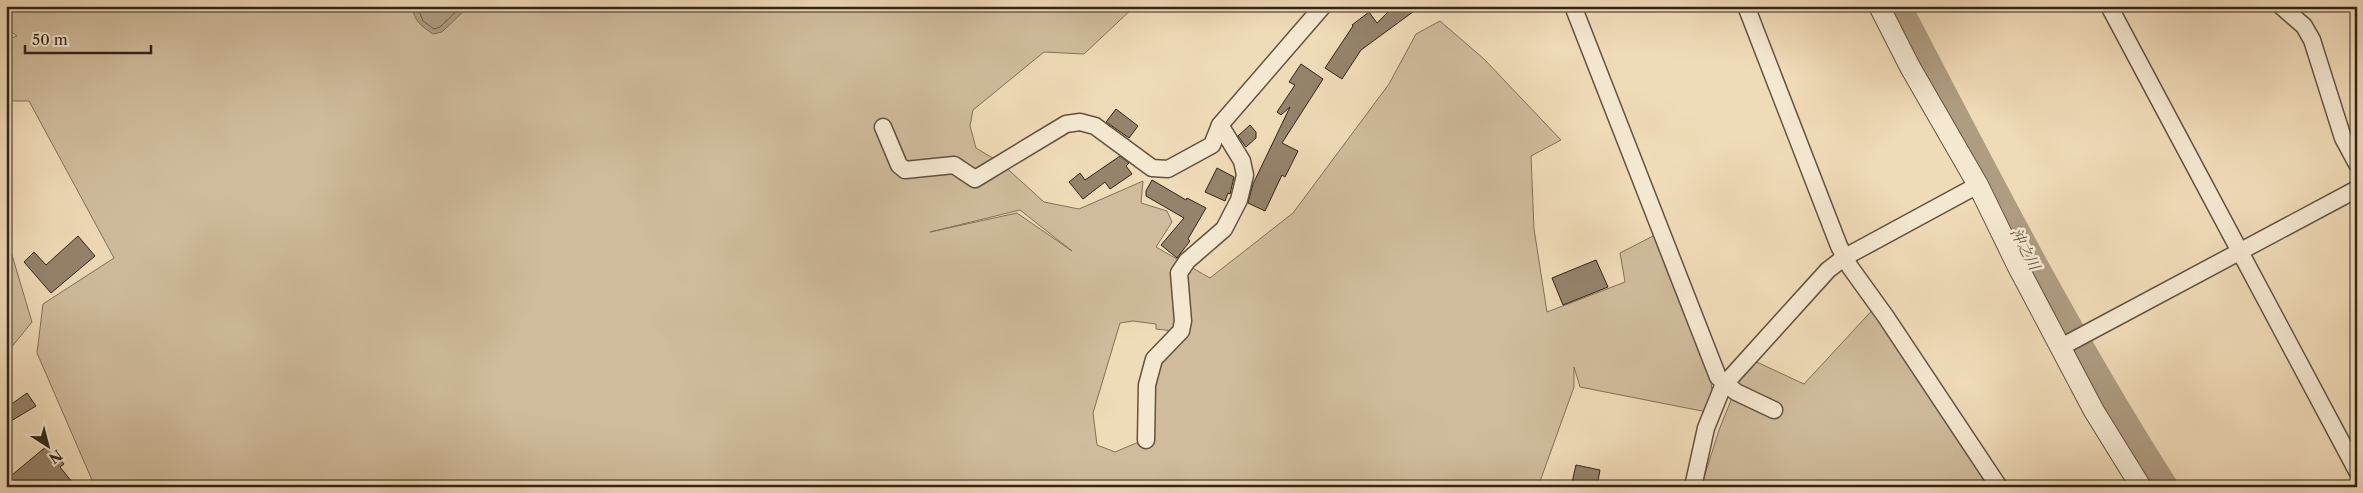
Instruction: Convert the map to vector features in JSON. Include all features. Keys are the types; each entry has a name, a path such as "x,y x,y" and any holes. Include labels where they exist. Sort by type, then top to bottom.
{"street":[{"path":"883,128 898,165 905,170 954,166 975,179 1066,124 1080,122 1095,126 1152,168 1168,168 1212,145 1220,125 1323,6"},
{"path":"1573,6 1718,377 1736,392 1774,410"},
{"path":"1746,6 1845,257 1999,487"},
{"path":"1879,6 1910,67 1978,185 2094,410 2141,487"},
{"path":"2109,6 2357,471"},
{"path":"2281,6 2304,26 2312,40 2343,138 2357,164"},
{"path":"1146,440 1147,385 1154,359 1181,331 1183,321 1179,273 1187,261 1224,229 1239,200 1245,175 1242,161 1220,125"},
{"path":"1693,487 1706,428 1725,384 1828,270 1845,257 1978,185"},
{"path":"2061,347 2357,189"}],"shaded area":[{"path":"6,6 1135,6 1084,54 1044,52 973,110 970,126 976,148 1001,163 1044,202 1079,209 1143,181 1141,203 1167,211 1172,222 1156,247 1210,278 1293,213 1389,84 1416,34 1440,21 1484,59 1561,140 1531,156 1534,229 1547,312 1625,282 1620,253 1657,234 1711,376 1712,396 1707,412 1580,387 1574,367 1574,387 1538,487 95,487 37,353 43,304 114,258 29,101 6,101 6,40 17,36 6,28","holes":["1020,210 1072,251 1017,213 930,232","1133,321 1156,324 1156,329 1181,332 1159,354 1141,441 1115,452 1097,445 1093,413 1120,323"]},
{"path":"6,235 32,322 6,354"},
{"path":"1877,305 1989,487 1701,487 1719,430 1748,358 1804,384"}],"water":[{"path":"412,6 469,6 442,32 433,34 419,23 414,16"}],"building":[{"path":"1388,6 1421,6 1361,50 1342,79 1325,68 1352,25 1369,12 1377,23 1391,9"},
{"path":"1301,64 1323,79 1282,143 1298,151 1285,177 1282,175 1265,211 1248,203 1253,184 1290,107 1281,115 1277,112 1295,85 1289,82"},
{"path":"1116,109 1138,126 1129,138 1106,122"},
{"path":"1250,125 1256,132 1256,138 1246,147 1238,136"},
{"path":"1120,156 1129,163 1126,166 1132,174 1110,189 1105,182 1083,199 1069,182 1080,173 1085,180"},
{"path":"1217,168 1234,177 1230,194 1228,193 1225,201 1205,192"},
{"path":"1152,180 1186,200 1187,198 1206,208 1188,239 1190,241 1177,258 1161,245 1184,218 1146,196 1146,191"},
{"path":"78,236 95,256 51,293 24,262 34,252 46,265"},
{"path":"1596,260 1608,287 1563,305 1552,278"},
{"path":"27,393 36,406 6,424 6,408"},
{"path":"48,445 64,464 60,467 76,487 6,487 6,480"},
{"path":"1576,465 1600,470 1597,487 1571,487"}],"waterway":[{"name":"沖之川","path":"1896,6 2057,310 2163,487"}]}
